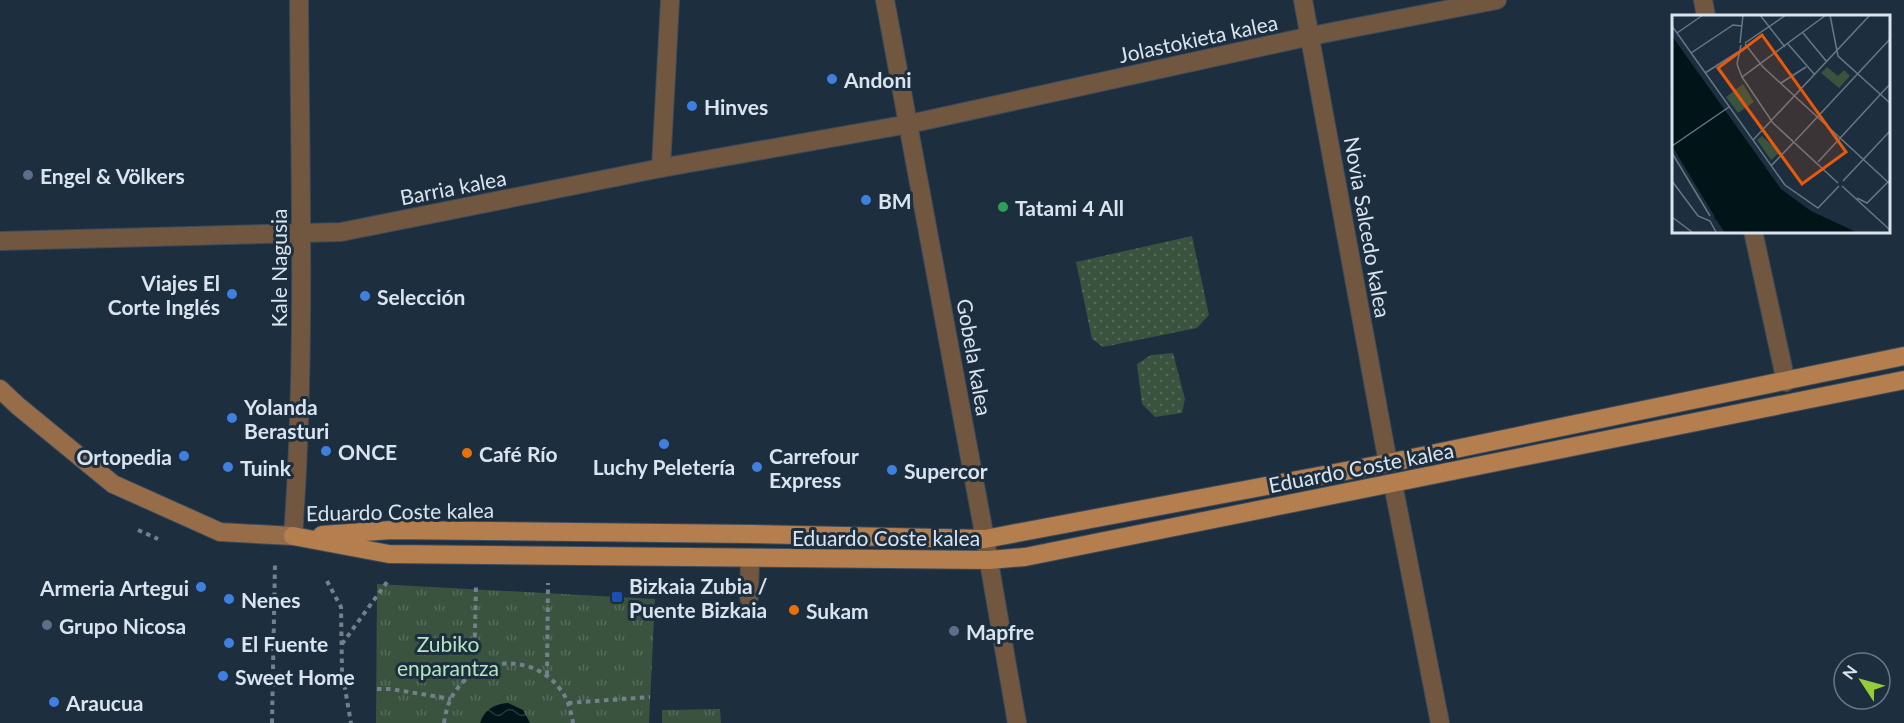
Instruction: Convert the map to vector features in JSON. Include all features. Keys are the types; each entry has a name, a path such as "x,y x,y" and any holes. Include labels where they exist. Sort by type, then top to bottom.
{"main road":[{"name":"Eduardo Coste kalea","path":"293,536 391,530 985,539 1388,463 1904,357"},
{"name":"Eduardo Coste kalea","path":"293,536 389,554 988,560 1024,557 1904,380"}],"street":[{"name":"Kale Nagusia","path":"293,536 298,472 301,235 299,0"},
{"path":"661,168 670,0"},
{"name":"Gobela kalea","path":"885,0 1017,723"},
{"name":"Novia Salcedo kalea","path":"1303,0 1388,463"},
{"name":"Jolastokieta kalea","path":"909,124 1311,36 1497,0"},
{"path":"1703,0 1707,15"},
{"name":"Barria kalea","path":"0,241 301,235 341,232 661,168 909,124"},
{"path":"1754,232 1786,382"},
{"path":"0,389 113,484 220,532 293,536"},
{"path":"1393,484 1440,723"},
{"path":"749,598 750,558"}],"path":[{"path":"474,673 477,554"},
{"path":"547,675 548,555"},
{"path":"272,723 275,563"},
{"path":"342,645 389,578"},
{"path":"327,581 341,607 342,670 351,723"},
{"path":"444,723 450,699 474,673 491,665 510,663 529,666 547,675 560,688 568,703 573,723"},
{"path":"377,689 391,689 450,699"},
{"path":"568,703 650,697"}],"green space":[{"path":"1192,236 1209,315 1197,328 1103,347 1092,339 1076,262"},
{"path":"1173,353 1185,399 1182,413 1155,417 1142,404 1137,364 1151,355"},
{"name":"Zubiko enparantza","path":"377,584 655,599 649,723 376,723"},
{"path":"720,709 721,723 662,723 662,710"}],"water":[{"path":"508,703 523,710 530,723 480,723 490,708"}],"place":[{"name":"Andoni","path":"832,79"},
{"name":"Hinves","path":"692,106"},
{"name":"Engel & Völkers","path":"28,175"},
{"name":"BM","path":"866,200"},
{"name":"Tatami 4 All","path":"1003,207"},
{"name":"Viajes El Corte Inglés","path":"232,294"},
{"name":"Selección","path":"365,296"},
{"name":"Yolanda Berasturi","path":"232,418"},
{"name":"Luchy Peletería","path":"664,444"},
{"name":"ONCE","path":"326,451"},
{"name":"Café Río","path":"467,453"},
{"name":"Ortopedia","path":"184,456"},
{"name":"Tuink","path":"228,467"},
{"name":"Carrefour Express","path":"757,467"},
{"name":"Supercor","path":"892,470"},
{"name":"Armeria Artegui","path":"201,587"},
{"name":"Bizkaia Zubia / Puente Bizkaia","path":"617,597"},
{"name":"Nenes","path":"229,599"},
{"name":"Sukam","path":"794,610"},
{"name":"Grupo Nicosa","path":"47,625"},
{"name":"Mapfre","path":"954,631"},
{"name":"El Fuente","path":"229,643"},
{"name":"Sweet Home","path":"223,676"},
{"name":"Araucua","path":"54,702"}]}
